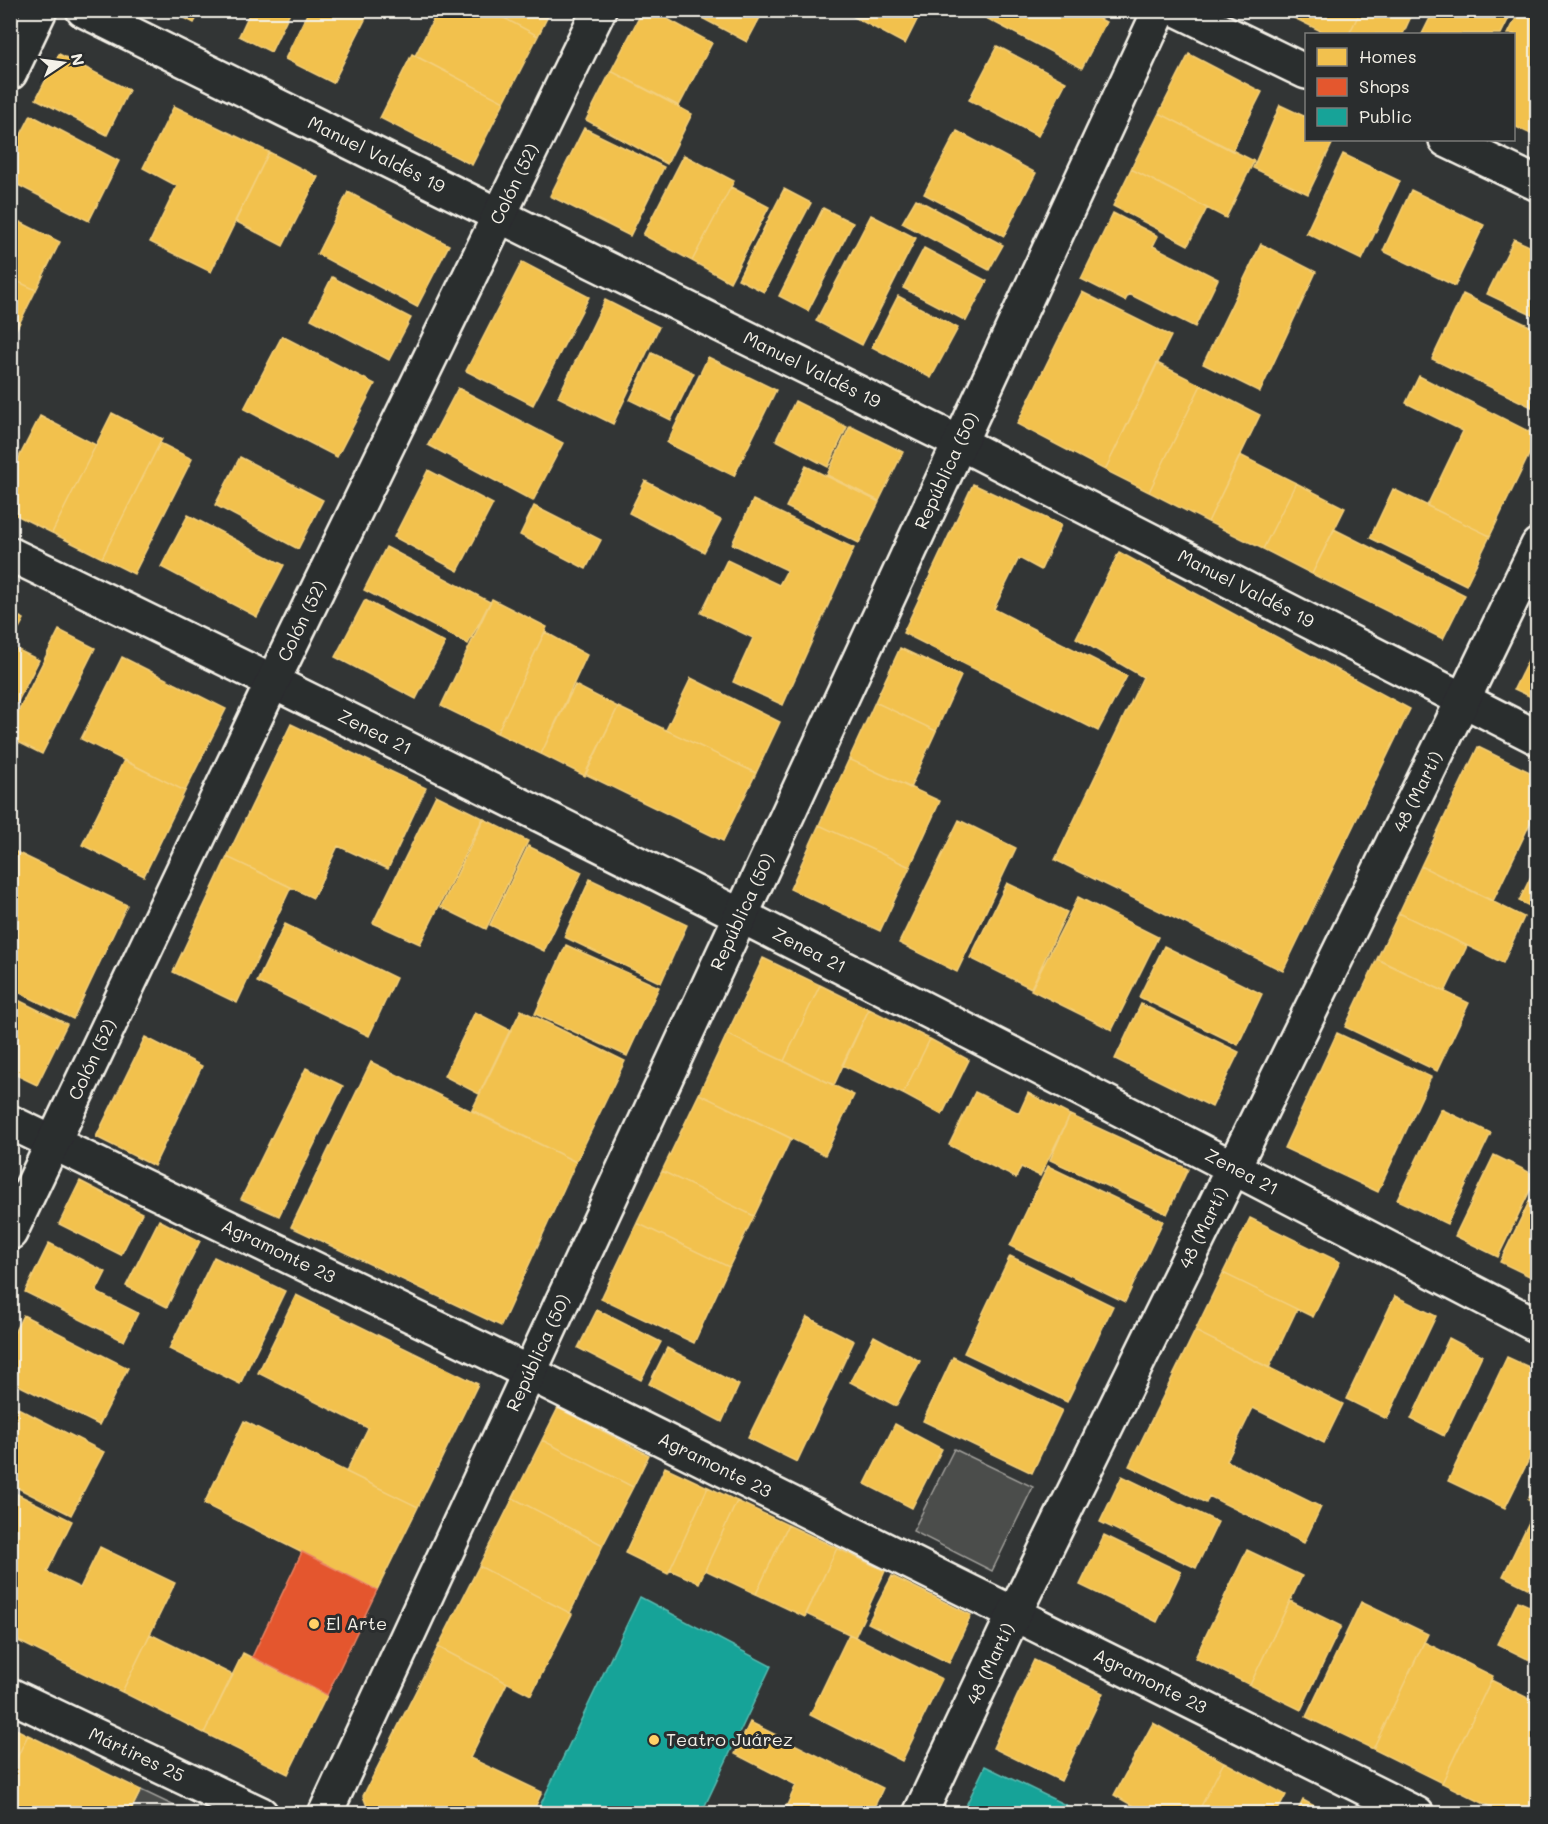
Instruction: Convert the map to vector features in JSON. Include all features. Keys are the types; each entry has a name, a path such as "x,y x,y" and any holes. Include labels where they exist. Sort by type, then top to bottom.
{"street":[{"path":"10,73 40,10"},
{"name":"Manuel Valdés 19","path":"83,10 960,443 1538,738"},
{"name":"Colón (52)","path":"10,1233 273,681 599,10"},
{"name":"República (50)","path":"325,1814 1160,10"},
{"path":"1178,10 1305,72"},
{"path":"1448,141 1538,184"},
{"name":"48 (Martí)","path":"920,1814 1014,1614 1538,545"},
{"name":"Zenea 21","path":"10,554 273,681 741,915 1234,1167 1538,1326"},
{"name":"Agramonte 23","path":"10,1122 529,1373 1417,1814"},
{"name":"Mártires 25","path":"10,1695 261,1814"}],"shaded area":[{"path":"954,1449 1033,1487 992,1571 913,1531"},
{"path":"141,1790 189,1813 129,1814"}],"building: Homes":[{"path":"170,10 201,10 194,23"},
{"path":"251,10 291,10 271,52 239,36"},
{"path":"309,10 370,10 333,83 285,59"},
{"path":"438,10 489,10 538,36 504,102 415,56"},
{"path":"489,10 551,10 538,36"},
{"path":"643,10 651,10 712,43 679,106 611,71"},
{"path":"687,10 764,10 747,42"},
{"path":"841,10 922,10 905,44"},
{"path":"982,10 1083,10 1106,22 1082,68 980,15"},
{"path":"1268,10 1285,10 1281,17"},
{"path":"1298,10 1361,10 1350,33 1325,33 1294,18"},
{"path":"1361,10 1414,10 1403,33 1350,33"},
{"path":"1434,10 1513,10 1502,33 1422,33"},
{"path":"1520,10 1538,10 1538,120 1531,134 1515,126 1515,33 1508,33"},
{"path":"997,46 1066,82 1038,136 969,100"},
{"path":"59,54 129,90 107,135 36,99"},
{"path":"412,54 504,102 472,165 380,118"},
{"path":"1189,54 1262,92 1232,151 1159,113"},
{"path":"611,71 692,114 667,164 586,120"},
{"path":"1280,105 1305,117 1305,141 1334,141 1308,194 1253,168"},
{"path":"174,106 269,152 211,272 150,242 177,186 143,168"},
{"path":"1159,113 1254,161 1226,218 1131,169"},
{"path":"31,115 119,161 89,221 10,181 10,156"},
{"path":"584,128 664,167 630,236 550,196"},
{"path":"957,131 1036,173 1004,236 924,194"},
{"path":"269,152 318,177 283,246 235,221"},
{"path":"1343,154 1400,181 1362,260 1306,233"},
{"path":"684,155 734,181 692,261 643,235"},
{"path":"1131,169 1207,208 1188,245 1113,206"},
{"path":"731,187 769,207 730,282 692,261"},
{"path":"784,189 811,203 764,292 738,279"},
{"path":"1411,190 1484,225 1455,286 1383,251"},
{"path":"348,192 449,245 417,307 317,254"},
{"path":"916,199 1003,245 989,270 902,223"},
{"path":"823,208 853,223 808,311 779,296"},
{"path":"1113,213 1158,236 1153,246 1218,279 1195,327 1129,294 1125,301 1081,279"},
{"path":"871,215 916,238 862,345 816,321"},
{"path":"10,217 60,242 36,290 10,278"},
{"path":"1514,239 1538,250 1538,318 1487,294"},
{"path":"1261,244 1316,272 1260,392 1203,364"},
{"path":"924,248 987,281 966,321 903,288"},
{"path":"522,262 589,297 533,405 466,371"},
{"path":"332,277 411,318 389,360 311,319"},
{"path":"10,278 36,290 14,334 10,332"},
{"path":"1082,292 1171,336 1105,470 1017,424"},
{"path":"1463,294 1538,330 1538,410 1432,359"},
{"path":"898,296 958,328 931,378 872,347"},
{"path":"605,300 659,327 613,424 558,397"},
{"path":"282,336 375,384 337,457 244,409"},
{"path":"652,353 694,373 671,420 630,400"},
{"path":"708,357 776,390 734,476 667,443"},
{"path":"1157,363 1201,385 1149,492 1105,470"},
{"path":"1419,376 1538,436 1490,536 1427,506 1463,431 1406,403"},
{"path":"1201,385 1260,415 1208,522 1149,492"},
{"path":"458,388 563,443 533,501 428,445"},
{"path":"795,401 847,427 828,467 776,440"},
{"path":"112,413 162,439 102,558 52,533"},
{"path":"40,416 96,445 52,533 10,512 10,475"},
{"path":"850,426 903,452 879,501 827,475"},
{"path":"160,443 192,459 134,574 102,558"},
{"path":"1240,455 1296,483 1263,549 1208,522"},
{"path":"240,457 323,500 298,549 215,505"},
{"path":"806,466 879,502 859,543 786,507"},
{"path":"428,470 493,504 458,571 394,537"},
{"path":"645,481 721,520 704,552 629,513"},
{"path":"1296,483 1345,508 1312,574 1263,549"},
{"path":"973,484 1061,525 1041,570 1019,558 994,609 1127,676 1098,731 903,633"},
{"path":"1393,489 1490,536 1466,585 1370,538"},
{"path":"753,500 854,548 783,705 733,682 753,638 701,613 727,560 779,585 787,570 732,544"},
{"path":"534,506 601,540 586,569 520,535"},
{"path":"188,515 284,565 257,617 161,567"},
{"path":"1334,529 1465,595 1443,639 1312,574"},
{"path":"386,547 490,602 468,644 364,590"},
{"path":"1119,552 1410,709 1283,971 1055,860 1143,677 1076,638"},
{"path":"492,599 547,627 497,733 441,706"},
{"path":"365,600 445,643 416,699 335,657"},
{"path":"10,612 24,619 10,645"},
{"path":"59,630 95,648 42,754 10,738 10,728"},
{"path":"545,632 587,655 541,754 497,733"},
{"path":"1538,640 1538,700 1514,689"},
{"path":"10,646 39,660 10,717"},
{"path":"900,648 961,676 936,731 875,702"},
{"path":"122,657 226,709 185,791 81,739"},
{"path":"691,678 780,722 756,773 666,730"},
{"path":"575,685 618,707 585,776 541,754"},
{"path":"875,702 936,731 910,788 849,759"},
{"path":"618,707 756,773 723,841 585,774"},
{"path":"291,724 426,788 388,869 338,846 313,898 227,857"},
{"path":"1478,747 1538,776 1538,807 1493,901 1421,866"},
{"path":"849,759 940,801 910,867 819,825"},
{"path":"124,760 185,791 144,876 82,845"},
{"path":"436,795 483,818 420,944 373,923"},
{"path":"484,819 528,841 486,929 441,907"},
{"path":"959,820 1016,848 957,972 899,943"},
{"path":"819,825 910,867 880,931 790,889"},
{"path":"528,846 582,872 544,951 490,925"},
{"path":"10,849 127,905 73,1019 10,988"},
{"path":"227,857 291,887 237,1003 173,972"},
{"path":"1538,862 1538,910 1519,901"},
{"path":"1421,866 1524,917 1503,963 1399,913"},
{"path":"590,879 687,925 661,983 564,937"},
{"path":"1007,883 1067,912 1031,988 970,958"},
{"path":"1078,897 1158,937 1112,1030 1031,990"},
{"path":"1399,913 1467,946 1445,992 1377,959"},
{"path":"285,924 396,978 369,1036 257,982"},
{"path":"566,945 659,987 627,1056 535,1014"},
{"path":"1164,946 1262,994 1238,1045 1139,997"},
{"path":"763,958 820,985 784,1061 727,1034"},
{"path":"1377,959 1469,1003 1437,1071 1345,1027"},
{"path":"820,985 869,1009 834,1085 784,1061"},
{"path":"10,996 67,1024 37,1085 10,1072"},
{"path":"1141,1004 1239,1052 1212,1107 1115,1059"},
{"path":"869,1009 930,1039 903,1094 842,1065"},
{"path":"521,1010 625,1061 576,1162 472,1110"},
{"path":"475,1012 510,1030 479,1094 444,1076"},
{"path":"1337,1033 1431,1077 1378,1192 1284,1148"},
{"path":"727,1034 854,1095 825,1155 699,1094"},
{"path":"145,1037 202,1066 154,1166 96,1137"},
{"path":"930,1039 969,1060 942,1115 903,1094"},
{"path":"371,1062 576,1162 501,1326 291,1227"},
{"path":"306,1068 343,1086 279,1216 241,1199"},
{"path":"975,1092 1019,1113 1028,1093 1070,1115 1040,1176 1021,1167 1016,1178 949,1145"},
{"path":"699,1094 791,1138 754,1216 662,1171"},
{"path":"1441,1109 1491,1133 1447,1224 1397,1200"},
{"path":"1070,1115 1188,1169 1167,1214 1050,1160"},
{"path":"1494,1155 1537,1176 1498,1257 1455,1236"},
{"path":"1048,1166 1163,1221 1125,1302 1010,1246"},
{"path":"662,1171 754,1216 729,1267 637,1223"},
{"path":"80,1181 142,1213 121,1255 59,1224"},
{"path":"1538,1183 1538,1280 1500,1262"},
{"path":"1250,1218 1340,1262 1313,1317 1223,1273"},
{"path":"159,1220 200,1241 167,1307 126,1286"},
{"path":"637,1223 729,1267 694,1343 601,1299"},
{"path":"49,1243 106,1272 96,1292 138,1313 124,1341 25,1292"},
{"path":"1010,1256 1113,1306 1067,1402 964,1353"},
{"path":"214,1257 285,1291 240,1384 169,1349"},
{"path":"1223,1273 1297,1309 1269,1368 1195,1331"},
{"path":"296,1295 478,1384 418,1507 346,1472 368,1428 258,1373"},
{"path":"1395,1296 1436,1316 1387,1419 1346,1399"},
{"path":"597,1310 661,1342 641,1380 578,1348"},
{"path":"23,1315 128,1368 99,1425 10,1381 10,1341"},
{"path":"807,1317 854,1341 797,1462 748,1438"},
{"path":"1195,1331 1343,1404 1324,1443 1253,1408 1227,1461 1321,1507 1304,1543 1209,1496 1206,1503 1129,1466"},
{"path":"874,1336 920,1361 896,1406 850,1382"},
{"path":"1449,1338 1482,1355 1444,1436 1411,1419"},
{"path":"667,1348 739,1385 722,1422 649,1384"},
{"path":"953,1357 1062,1410 1032,1473 923,1421"},
{"path":"1507,1357 1538,1371 1538,1441 1505,1508 1448,1481"},
{"path":"10,1404 104,1452 71,1515 10,1484"},
{"path":"558,1408 649,1455 633,1487 542,1440"},
{"path":"244,1421 418,1507 377,1590 204,1504"},
{"path":"895,1424 942,1449 912,1508 865,1484"},
{"path":"542,1440 633,1487 603,1545 513,1498"},
{"path":"665,1467 708,1487 668,1574 625,1553"},
{"path":"1122,1476 1218,1522 1196,1568 1100,1522"},
{"path":"1538,1481 1538,1505 1528,1500"},
{"path":"708,1487 737,1501 699,1583 670,1570"},
{"path":"15,1493 72,1521 47,1572 80,1588 100,1547 175,1583 122,1692 10,1637 10,1501"},
{"path":"513,1498 603,1545 570,1613 479,1566"},
{"path":"737,1501 788,1525 756,1594 705,1570"},
{"path":"1531,1518 1538,1521 1538,1593 1503,1576"},
{"path":"788,1525 837,1548 805,1617 756,1594"},
{"path":"1104,1535 1181,1572 1157,1622 1080,1585"},
{"path":"837,1548 885,1571 855,1637 806,1614"},
{"path":"1247,1550 1302,1576 1250,1685 1195,1658"},
{"path":"479,1566 572,1614 531,1695 438,1647"},
{"path":"892,1576 971,1615 949,1663 868,1623"},
{"path":"1290,1601 1341,1626 1301,1710 1250,1685"},
{"path":"1518,1601 1538,1610 1538,1664 1497,1644"},
{"path":"1361,1602 1428,1634 1373,1749 1306,1717"},
{"path":"150,1634 233,1675 204,1733 122,1692"},
{"path":"849,1634 942,1679 902,1761 810,1715"},
{"path":"1424,1642 1493,1676 1442,1783 1373,1749"},
{"path":"438,1647 507,1683 470,1758 542,1792 532,1814 370,1814 363,1796"},
{"path":"243,1653 327,1695 288,1774 204,1733"},
{"path":"1034,1660 1103,1693 1061,1781 993,1748"},
{"path":"1491,1680 1538,1703 1538,1798 1530,1814 1505,1814 1442,1783"},
{"path":"750,1722 883,1788 871,1814 783,1814 796,1785 735,1754"},
{"path":"1153,1723 1224,1762 1197,1814 1147,1814 1114,1795"},
{"path":"10,1726 28,1735 10,1772"},
{"path":"28,1735 141,1790 129,1814 10,1814 10,1772"},
{"path":"1224,1762 1286,1795 1276,1814 1197,1814"},
{"path":"1303,1800 1329,1814 1296,1814"}],"building: Shops":[{"name":"El Arte","path":"302,1552 377,1590 327,1695 252,1657"}],"building: Public":[{"name":"Teatro Juárez","path":"640,1597 771,1666 701,1814 536,1814"},
{"path":"985,1766 1084,1814 962,1814"}],"place":[{"name":"El Arte","path":"314,1624"},
{"name":"Teatro Juárez","path":"654,1740"}]}
